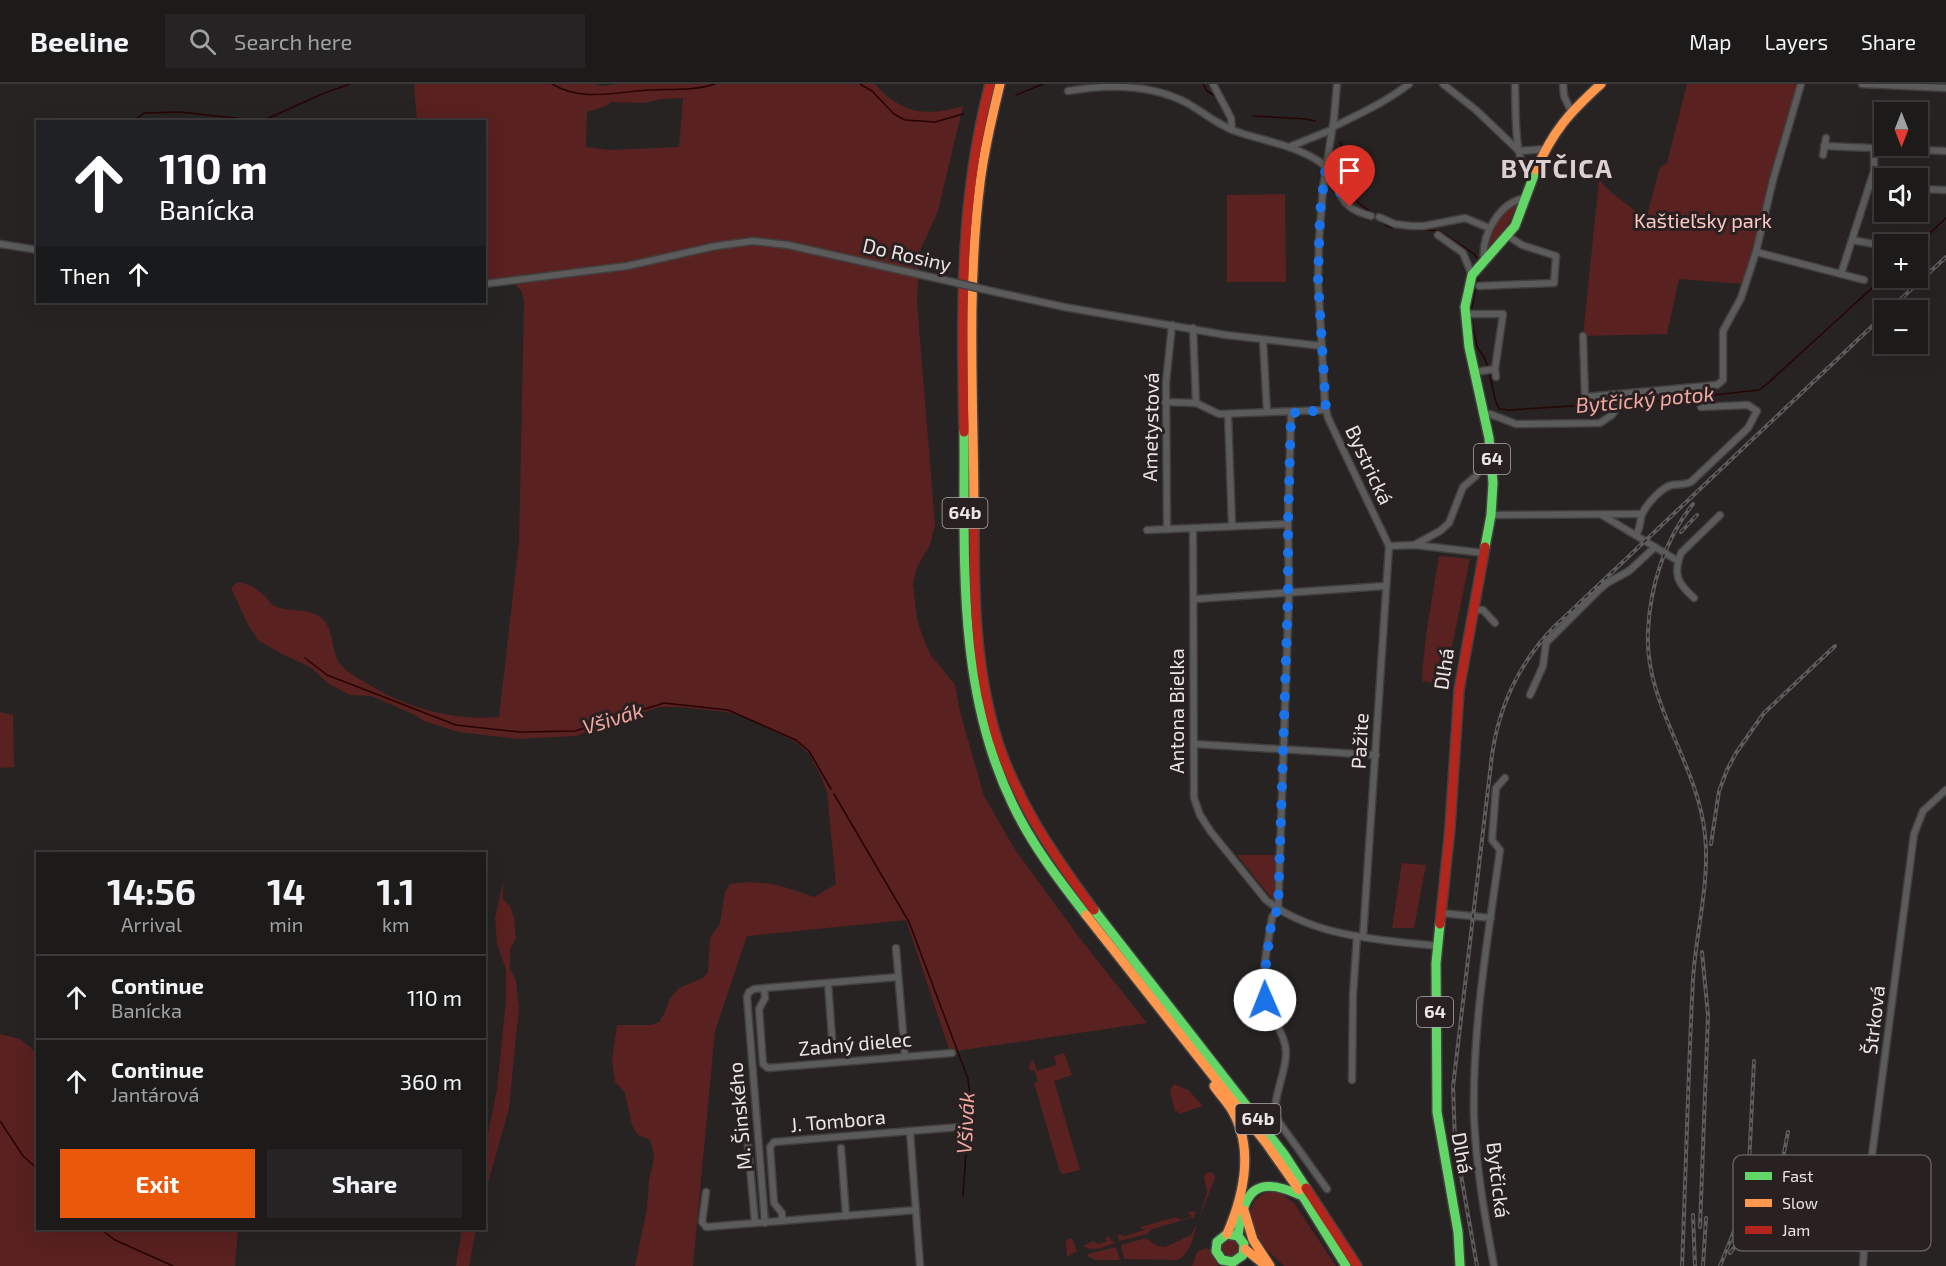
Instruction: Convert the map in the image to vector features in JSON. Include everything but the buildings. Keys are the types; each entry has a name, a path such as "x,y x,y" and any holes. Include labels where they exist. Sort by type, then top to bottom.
{"main road":[{"name":"64b","path":"990,84 978,127 970,174 963,261 966,602 971,667 982,723 1009,799 1041,855 1090,912 1278,1145 1357,1266"},
{"name":"64b","path":"1000,84 988,128 979,176 973,252 976,602 981,673 997,741 1019,797 1090,912 1179,1034 1199,1056 1266,1143 1346,1266"},
{"name":"64","path":"1571,111 1601,84"},
{"name":"Dlhá","path":"1460,1266 1458,1232 1437,1112 1435,1018 1438,946 1450,828 1458,698 1491,515 1493,475 1485,415 1475,372 1467,291 1472,275 1515,226 1546,149 1571,111"},
{"path":"1179,1034 1230,1108 1242,1135 1244,1171 1233,1219 1227,1234"},
{"path":"1268,1266 1245,1249 1238,1236 1239,1220 1243,1208 1250,1194 1266,1185 1285,1186 1302,1196"},
{"path":"1243,1208 1249,1233 1268,1266"},
{"path":"1238,1236 1227,1234 1219,1238 1215,1247 1222,1263 1258,1266"},
{"path":"1235,1263 1245,1249"}],"street":[{"path":"1213,84 1231,118 1232,130"},
{"name":"Bystrická","path":"1337,84 1319,240 1318,280 1326,410 1389,546"},
{"path":"1289,147 1332,129 1390,98 1409,84"},
{"path":"1443,84 1476,110 1519,151 1546,149"},
{"path":"1515,84 1519,151 1526,175 1532,181"},
{"path":"1563,84 1563,96 1571,111"},
{"path":"1583,336 1585,397 1718,385 1723,380 1723,332 1741,298 1756,252 1773,180 1801,84"},
{"path":"1862,84 1946,88"},
{"path":"1068,91 1084,87 1117,85 1139,86 1156,90 1185,102 1232,130 1289,147 1318,160 1333,176 1345,202 1350,207 1371,216"},
{"path":"1823,155 1826,138"},
{"path":"1824,146 1874,148"},
{"path":"1928,150 1946,151"},
{"path":"1841,274 1874,171 1874,156"},
{"path":"1869,186 1874,186"},
{"path":"1928,189 1946,190"},
{"path":"1484,260 1485,240 1489,228 1516,199 1526,198"},
{"path":"1379,217 1395,224 1411,226 1424,226 1465,218 1489,228"},
{"path":"1438,235 1463,253 1472,275"},
{"path":"1479,286 1554,283 1556,256 1522,245 1508,236"},
{"path":"1852,240 1874,244"},
{"name":"Do Rosiny","path":"486,284 627,266 716,246 753,241 788,245 1064,308 1263,340 1322,346"},
{"path":"0,244 36,250"},
{"path":"1756,252 1864,280"},
{"path":"1469,314 1503,314 1491,370 1496,377"},
{"name":"Ametystová","path":"1167,529 1165,402 1172,325"},
{"path":"1193,328 1196,403"},
{"path":"1263,340 1267,412"},
{"path":"1475,372 1491,370"},
{"path":"1165,402 1196,403 1219,414 1326,410"},
{"path":"1636,535 1641,526 1642,514 1664,489 1671,485 1685,485 1691,482 1748,428 1757,411 1748,405 1701,406"},
{"path":"1485,415 1490,414 1516,424 1600,423 1617,408"},
{"path":"1291,413 1284,750 1278,910 1272,917 1263,987 1265,1000 1286,1047 1286,1059 1275,1108 1278,1121 1327,1189"},
{"path":"1228,414 1232,526"},
{"path":"1415,545 1440,531 1449,523 1463,487 1476,476 1485,451 1490,446"},
{"path":"1599,514 1678,561"},
{"path":"1491,515 1642,514"},
{"path":"1694,598 1683,588 1676,572 1678,561 1681,553 1720,515"},
{"path":"1147,530 1288,524"},
{"name":"Antona Bielka","path":"1193,528 1194,798 1200,815 1266,900 1278,910 1338,933 1438,946"},
{"path":"1389,546 1415,545 1484,553"},
{"name":"Pažite","path":"1352,1080 1353,995 1376,755 1389,546"},
{"path":"1530,695 1544,666 1546,643 1598,591 1629,571 1655,547"},
{"path":"1195,599 1385,586"},
{"path":"1473,610 1483,610 1495,623"},
{"path":"1194,744 1376,755"},
{"name":"Bytčická","path":"1494,1266 1479,1171 1474,1116 1478,1033 1500,850 1492,840 1496,788 1505,778"},
{"name":"Štrková","path":"1872,1155 1914,834 1923,811 1946,790"},
{"path":"1441,913 1491,918"},
{"path":"896,948 905,1056"},
{"path":"764,989 898,978"},
{"path":"828,983 833,1051"},
{"name":"M. Šinského","path":"764,1064 759,1009 765,998 764,989 754,989 747,996 765,1223"},
{"name":"Zadný dielec","path":"764,1064 768,1068 952,1053"},
{"name":"J. Tombora","path":"770,1147 774,1142 960,1127"},
{"path":"910,1131 920,1266"},
{"name":"M. Šinského","path":"748,1145 755,1223"},
{"name":"M. Šinského","path":"770,1147 774,1203 782,1212 782,1221"},
{"path":"841,1148 846,1216"},
{"path":"706,1192 703,1225 706,1227 916,1210"},
{"name":"Štrková","path":"1863,1266 1864,1251"}],"green space":[{"path":"414,84 595,84 601,86 616,84 875,84 895,102 915,110 926,112 963,106 938,211 919,253 917,303 935,524 930,545 917,567 913,584 917,618 930,654 955,685 960,712 984,796 1014,848 1078,936 1147,1023 950,1052 906,920 747,936 715,1031 693,1266 635,1266 647,1208 654,1157 649,1139 638,1135 632,1125 625,1093 615,1082 612,1061 617,1025 651,1025 659,1022 670,998 679,988 703,978 708,972 710,938 720,923 725,892 730,884 753,882 773,885 814,897 836,884 827,792 809,754 796,742 750,719 727,712 679,707 659,707 576,736 519,739 458,732 424,721 372,696 350,695 329,684 310,667 258,640 248,625 231,588 237,582 244,583 262,593 274,606 311,612 322,618 329,629 335,654 341,665 354,676 395,698 445,714 481,718 499,717 519,542 524,303 522,292 511,279 486,282 486,120 417,120","holes":["683,98 679,147 609,150 586,147 587,112 611,102 644,103"]},
{"name":"Kaštieľsky park","path":"1687,84 1797,84 1798,86 1742,284 1679,279 1667,334 1583,336 1599,180 1646,219 1660,167 1667,163"},
{"path":"1285,194 1286,282 1227,282 1227,195"},
{"path":"1518,203 1505,229 1486,252 1489,237 1500,216"},
{"path":"1439,556 1470,559 1444,685 1422,681 1426,634"},
{"path":"0,712 13,715 14,767 0,768"},
{"path":"1237,855 1276,855 1274,901"},
{"path":"1402,863 1426,865 1414,928 1392,928"},
{"path":"503,881 503,899 510,906 514,918 516,938 510,949 510,968 516,981 519,1008 509,1108 486,1190 486,1137 497,1089 506,999 506,969 497,944 495,918"},
{"path":"0,1034 20,1039 36,1052 36,1230 238,1230 235,1266 0,1266"},
{"path":"1064,1053 1072,1075 1054,1081 1080,1170 1064,1174 1060,1172 1034,1083 1038,1081 1034,1070 1030,1071 1029,1066 1033,1059 1037,1071 1056,1065 1054,1056"},
{"path":"1174,1084 1188,1090 1203,1106 1179,1114 1178,1111 1175,1112 1170,1090"},
{"path":"1211,1172 1215,1178 1199,1219 1207,1192 1204,1177 1206,1173"},
{"path":"1268,1192 1279,1192 1294,1203 1336,1266 1284,1266 1263,1246 1261,1247 1254,1232 1251,1208 1260,1196"},
{"path":"1194,1211 1196,1213 1194,1217 1152,1229 1147,1234 1119,1241 1118,1234 1125,1236 1144,1230 1140,1227 1176,1217 1181,1220 1190,1217 1191,1215 1187,1213"},
{"path":"1197,1224 1188,1250 1177,1260 1124,1259 1121,1245 1146,1238 1158,1246 1165,1247 1191,1235"},
{"path":"462,1230 476,1230 469,1266 456,1266"},
{"path":"1109,1236 1112,1242 1114,1241 1113,1236 1115,1243 1095,1249 1083,1246 1093,1241 1098,1244 1108,1241 1105,1238"},
{"path":"1072,1238 1077,1251 1067,1257 1066,1240"},
{"path":"1230,1239 1236,1242 1239,1248 1236,1254 1230,1257 1224,1254 1221,1248 1224,1242"},
{"path":"1116,1247 1120,1260 1095,1260 1087,1256 1088,1254"},
{"path":"1206,1248 1212,1251 1218,1266 1192,1266 1197,1252"}],"waterway":[{"name":"Bytčický potok","path":"264,120 350,84"},
{"name":"Bytčický potok","path":"552,84 563,90 587,94 691,89 715,84"},
{"name":"Bytčický potok","path":"860,84 872,91 894,114 905,120 935,122 963,114"},
{"name":"Bytčický potok","path":"1016,95 1043,84"},
{"name":"Bytčický potok","path":"1203,84 1207,91 1215,96"},
{"name":"Bytčický potok","path":"135,120 144,113 180,112 253,120"},
{"name":"Bytčický potok","path":"1253,116 1315,121"},
{"name":"Bytčický potok","path":"1340,142 1350,164 1350,172"},
{"name":"Bytčický potok","path":"1350,178 1354,198 1376,216"},
{"name":"Bytčický potok","path":"1928,235 1946,218"},
{"name":"Bytčický potok","path":"1379,220 1388,227 1440,231 1477,258"},
{"name":"Bytčický potok","path":"1471,311 1478,277"},
{"name":"Bytčický potok","path":"1489,372 1499,409 1510,410 1668,400 1759,390 1874,286"},
{"name":"Bytčický potok","path":"1471,316 1477,347 1488,367"},
{"name":"Všivák","path":"305,658 327,675 456,725 520,732 575,731 664,703 728,710 796,740 809,751 831,789"},
{"name":"Všivák","path":"834,794 909,922 968,1079 970,1096 963,1196"},
{"path":"0,1121 23,1156 36,1167"},
{"path":"102,1230 115,1240 173,1266"}],"railway":[{"path":"1900,300 1946,257"},
{"path":"1477,1266 1455,1141 1453,1087 1492,755 1505,702 1521,670 1554,627 1874,324"},
{"path":"1682,1266 1693,979 1706,871 1706,853 1705,835 1693,783 1654,684 1649,658 1648,631 1652,597 1661,564 1674,532 1693,504"},
{"path":"1681,532 1697,515"},
{"path":"1711,844 1719,791 1736,753 1764,713 1835,646"},
{"path":"1700,1227 1708,1015 1702,952"},
{"path":"1749,1155 1754,1061"},
{"path":"1783,1155 1788,1132"},
{"path":"1693,1215 1695,1266"},
{"path":"1703,1266 1706,1218"},
{"path":"1720,1266 1733,1234"},
{"path":"1730,1253 1733,1249"}],"traffic: fast":[{"path":"1485,547 1491,515 1493,483 1489,438 1469,347 1465,307 1472,275 1515,226 1536,170"},
{"path":"964,432 967,622 981,715 995,761 1020,820 1046,862 1086,915"},
{"path":"1094,910 1284,1154 1306,1188"},
{"path":"1440,924 1436,963 1437,1112 1458,1232 1460,1266"},
{"path":"1238,1236 1227,1234 1217,1242 1216,1251 1222,1260 1233,1262 1243,1255 1244,1244 1238,1236 1240,1221 1243,1208 1254,1191 1272,1186 1300,1195"},
{"path":"1299,1190 1346,1266"}],"traffic: slow":[{"path":"974,518 973,266 982,170 1000,84"},
{"path":"1536,170 1563,123 1601,84"},
{"path":"1086,915 1266,1143 1299,1190"},
{"path":"1214,1086 1231,1109 1239,1127 1245,1158 1238,1205 1227,1234"},
{"path":"1244,1210 1253,1240 1270,1266"},
{"path":"1245,1249 1266,1266"}],"traffic: jam":[{"path":"964,432 963,300 968,214 980,128 990,84"},
{"path":"974,518 978,643 991,718 1008,770 1020,795 1062,866 1094,910"},
{"path":"1440,924 1450,828 1459,690 1485,547"},
{"path":"1306,1188 1357,1266"}],"district":[{"name":"BYTČICA","path":"1557,169"}],"route":[{"path":"1265,1000 1264,980 1272,917 1278,910 1291,413 1326,410 1318,280 1320,212 1326,166 1350,207"}]}
